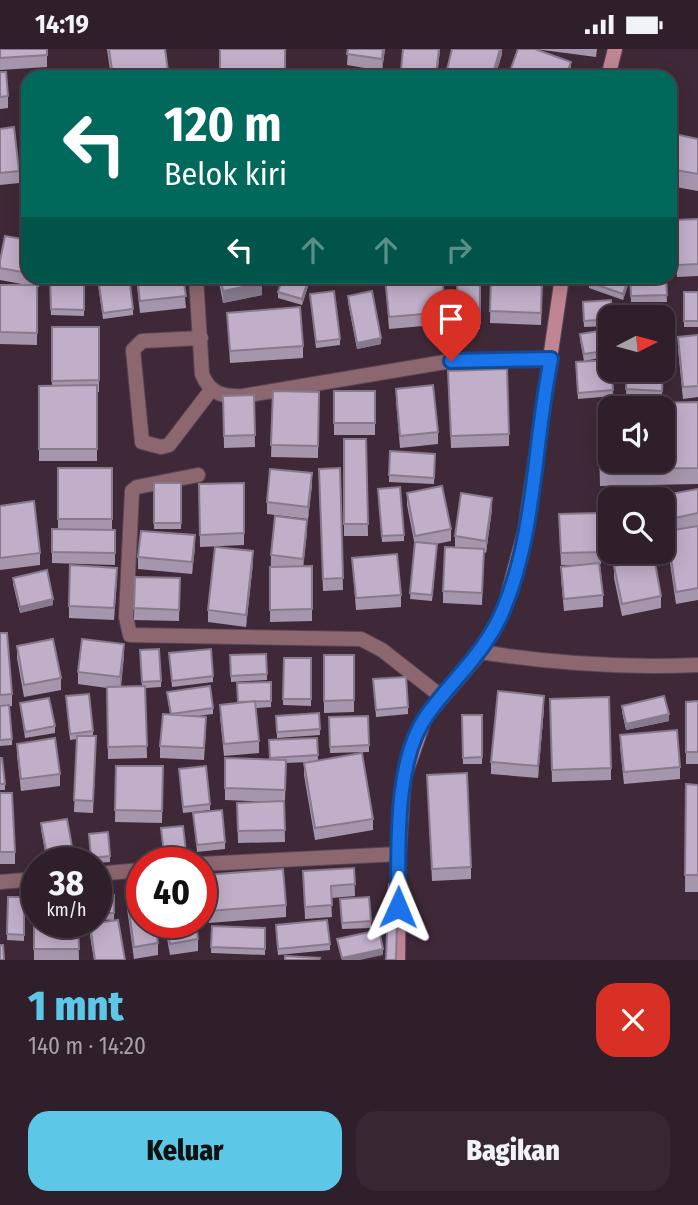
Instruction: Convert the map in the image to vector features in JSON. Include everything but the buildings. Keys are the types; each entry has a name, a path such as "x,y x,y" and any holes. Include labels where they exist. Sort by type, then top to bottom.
{"street":[{"path":"610,70 615,49"},
{"path":"197,284 202,374 212,390 220,395 243,396 451,361 551,359"},
{"path":"398,960 399,854 404,778 410,754 425,718 481,652 504,609 515,575 525,530 561,284"},
{"path":"201,338 142,341 136,344 133,350 142,442 161,447 169,445 212,390"},
{"path":"198,475 137,487 132,491 126,617 130,635 361,639 382,650 442,697"},
{"path":"481,652 540,662 624,668 698,665"},
{"path":"217,864 399,854"},
{"path":"0,882 21,880"}],"route":[{"path":"398,907 404,778 410,754 425,718 481,652 504,609 525,530 540,414 551,359 451,361"}]}
